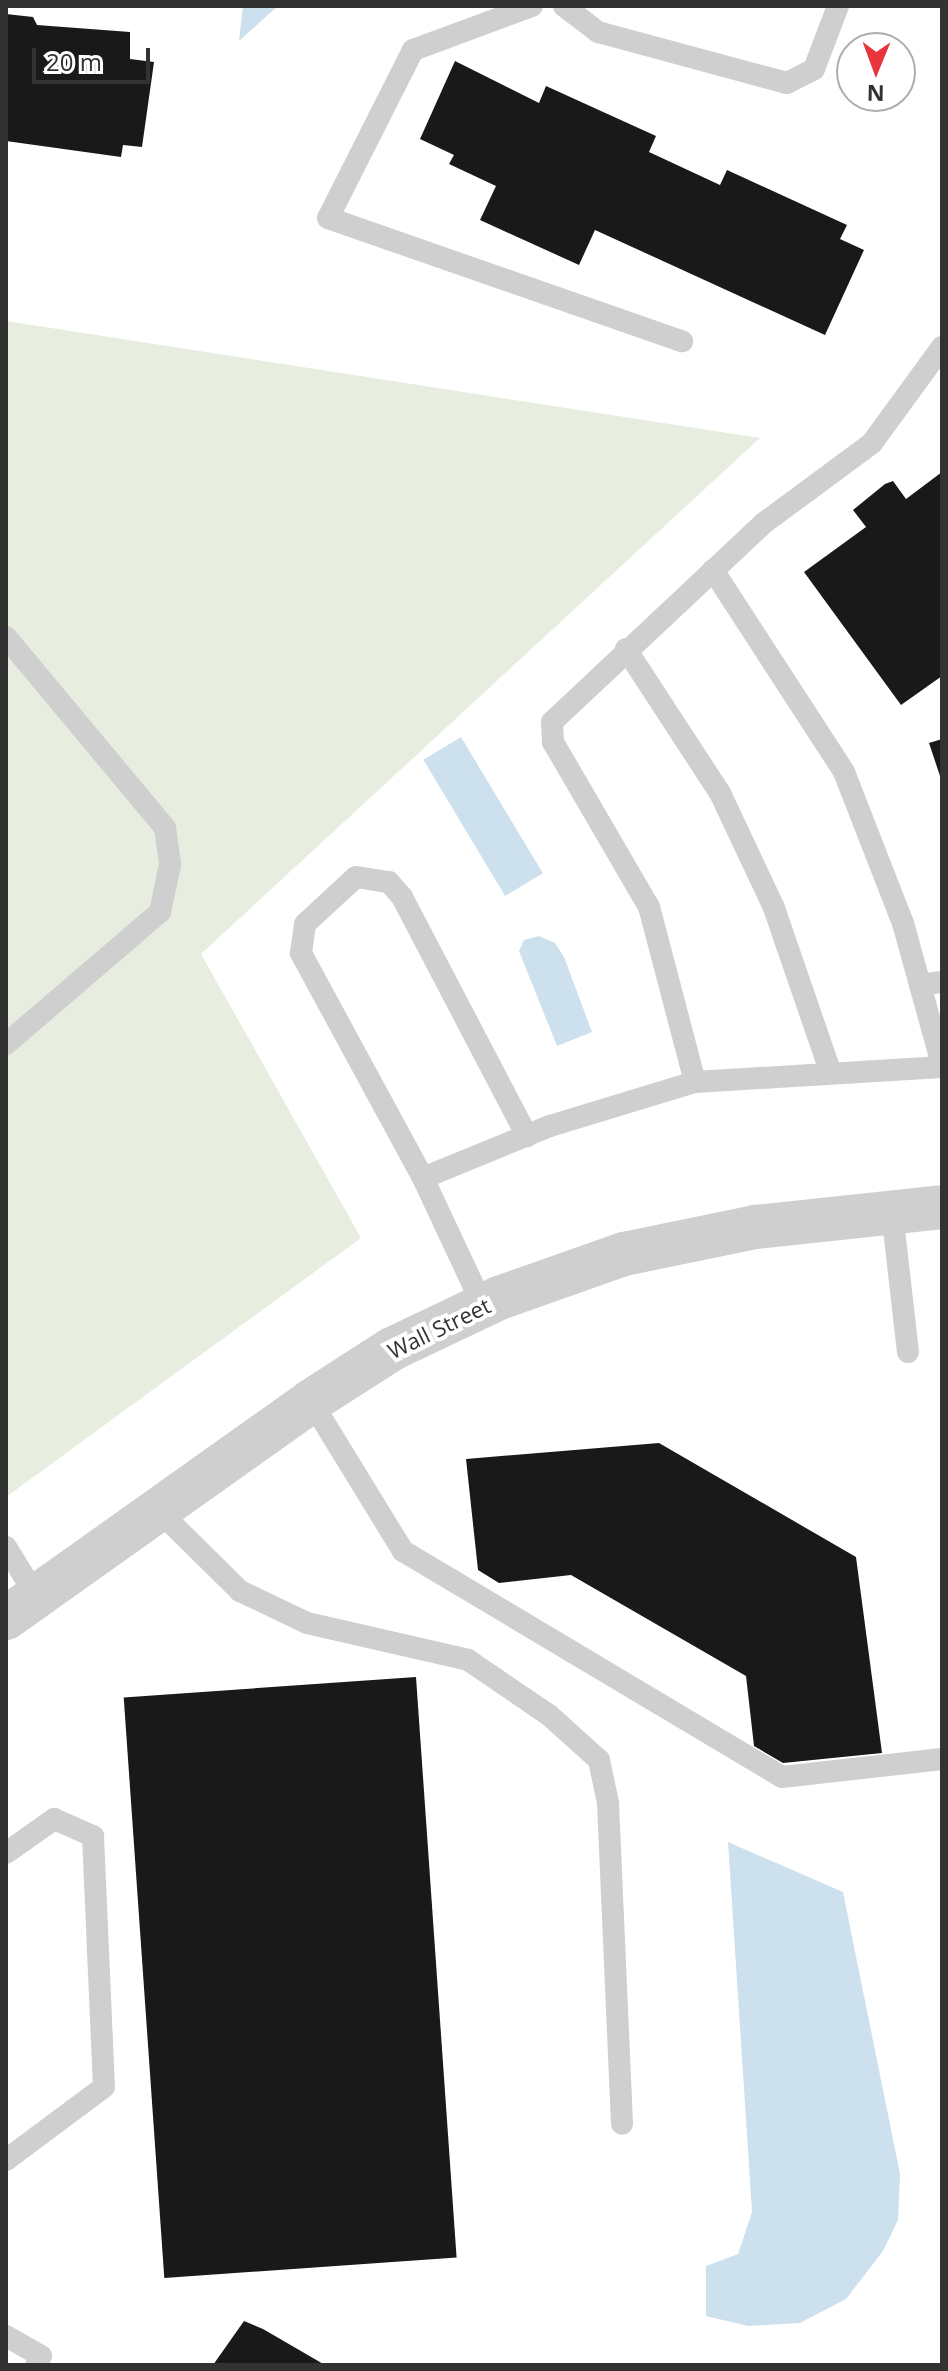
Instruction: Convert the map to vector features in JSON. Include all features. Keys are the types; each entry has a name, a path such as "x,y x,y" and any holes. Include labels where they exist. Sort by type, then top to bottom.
{"street":[{"name":"Wall Street","path":"21,1607 311,1401 392,1349 483,1306 624,1254 755,1227 942,1207"}],"lane":[{"path":"532,6 413,50 328,218 682,341"},
{"path":"564,6 598,32 787,83 814,69 838,6"},
{"path":"695,1082 649,907 553,742 559,709 713,570 872,443 942,347"},
{"path":"423,1178 527,1136 695,1082 942,1066 931,983 903,923 844,772 713,570"},
{"path":"6,637 165,828 170,865 160,912 6,1044"},
{"path":"626,649 720,793 774,908 830,1071"},
{"path":"483,1306 423,1178 301,953 305,924 356,877 389,882 402,897 527,1136"},
{"path":"892,1212 908,1352"},
{"path":"311,1401 403,1551 782,1777 942,1759"},
{"path":"157,1509 240,1591 307,1623 468,1660 549,1715 599,1760 608,1803 622,2124"},
{"path":"6,1547 21,1607"},
{"path":"6,1853 54,1819 93,1836 104,2087 6,2160"},
{"path":"6,2336 45,2362"}],"shaded area":[{"path":"6,321 760,438 201,954 361,1238 6,1497"}],"water":[{"path":"243,6 278,6 239,41"},
{"path":"461,737 543,873 505,896 423,760"},
{"path":"539,936 555,943 564,957 592,1032 557,1046 519,951 524,940"},
{"path":"728,1842 843,1892 900,2174 898,2220 883,2251 846,2299 800,2323 748,2326 706,2316 706,2266 738,2254 752,2212"}],"building":[{"path":"6,14 33,17 37,25 130,32 130,59 154,62 142,147 123,145 121,157 6,141"},
{"path":"455,61 539,103 546,86 656,136 649,152 720,185 727,170 847,225 840,239 864,250 825,335 595,230 579,265 480,220 496,186 449,164 454,155 420,139"},
{"path":"942,472 942,676 901,705 804,572 866,527 853,510 885,484 893,481 906,499"},
{"path":"942,739 942,779 941,779 929,743"},
{"path":"659,1443 856,1557 882,1753 783,1763 754,1746 746,1676 571,1575 499,1583 478,1570 466,1459"},
{"path":"416,1677 457,2258 164,2278 124,1697"},
{"path":"244,2321 263,2329 325,2365 213,2365"}]}
